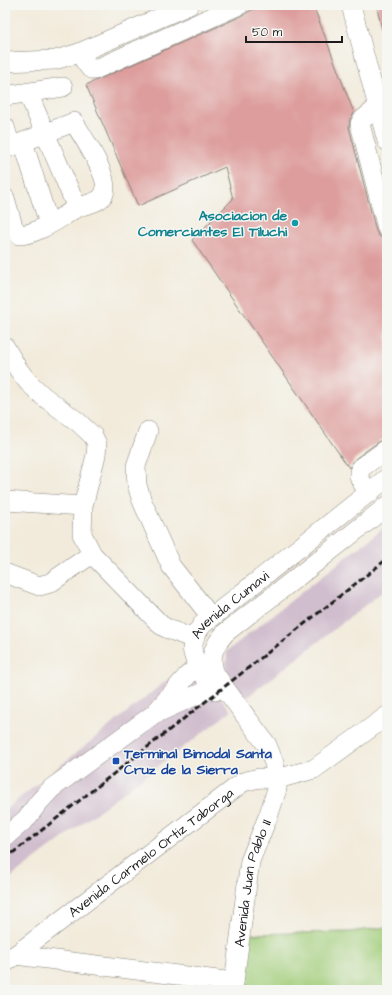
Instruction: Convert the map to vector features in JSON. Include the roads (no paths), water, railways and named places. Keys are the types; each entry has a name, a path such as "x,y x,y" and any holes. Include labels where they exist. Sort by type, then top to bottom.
{"street":[{"path":"5,62 55,60 79,53 189,5"},
{"path":"79,53 89,67 94,70 239,5"},
{"path":"351,5 387,141"},
{"path":"5,96 63,87"},
{"path":"28,93 77,208"},
{"path":"378,107 362,120 360,124 387,228"},
{"path":"5,198 13,226 20,235 26,235 50,224 77,208 95,202 102,197 105,191 104,181 94,155 74,122 13,146"},
{"path":"5,127 50,224"},
{"path":"5,347 18,369 28,382 43,396 78,422 93,436 97,444 96,455 83,506 82,534 92,554 161,625 194,639"},
{"path":"148,431 136,466 137,485 171,566 211,617"},
{"path":"369,493 359,476 359,472 387,449"},
{"name":"Avenida Cumavi","path":"276,771 259,751 212,688 198,666 191,649 194,639 202,624 387,478"},
{"path":"5,501 83,506"},
{"name":"Avenida Cumavi","path":"276,771 267,745 214,672 212,661 213,652 225,633 387,506"},
{"path":"5,573 39,586 50,582 92,554"},
{"path":"291,554 305,571"},
{"path":"154,714 187,676 198,666"},
{"path":"5,837 26,819 52,788 154,714 212,688"},
{"name":"Avenida Carmelo Ortiz Taborga","path":"10,959 243,782 259,778 276,771 314,769 385,724"},
{"name":"Avenida Juan Pablo II","path":"233,986 250,862 277,789 276,771"},
{"path":"10,959 233,986"}],"railway":[{"path":"5,859 387,559"}],"place":[{"name":"Asociacion de Comerciantes El Tiluchi","path":"295,223"},
{"name":"Terminal Bimodal Santa Cruz de la Sierra","path":"116,761"}]}
